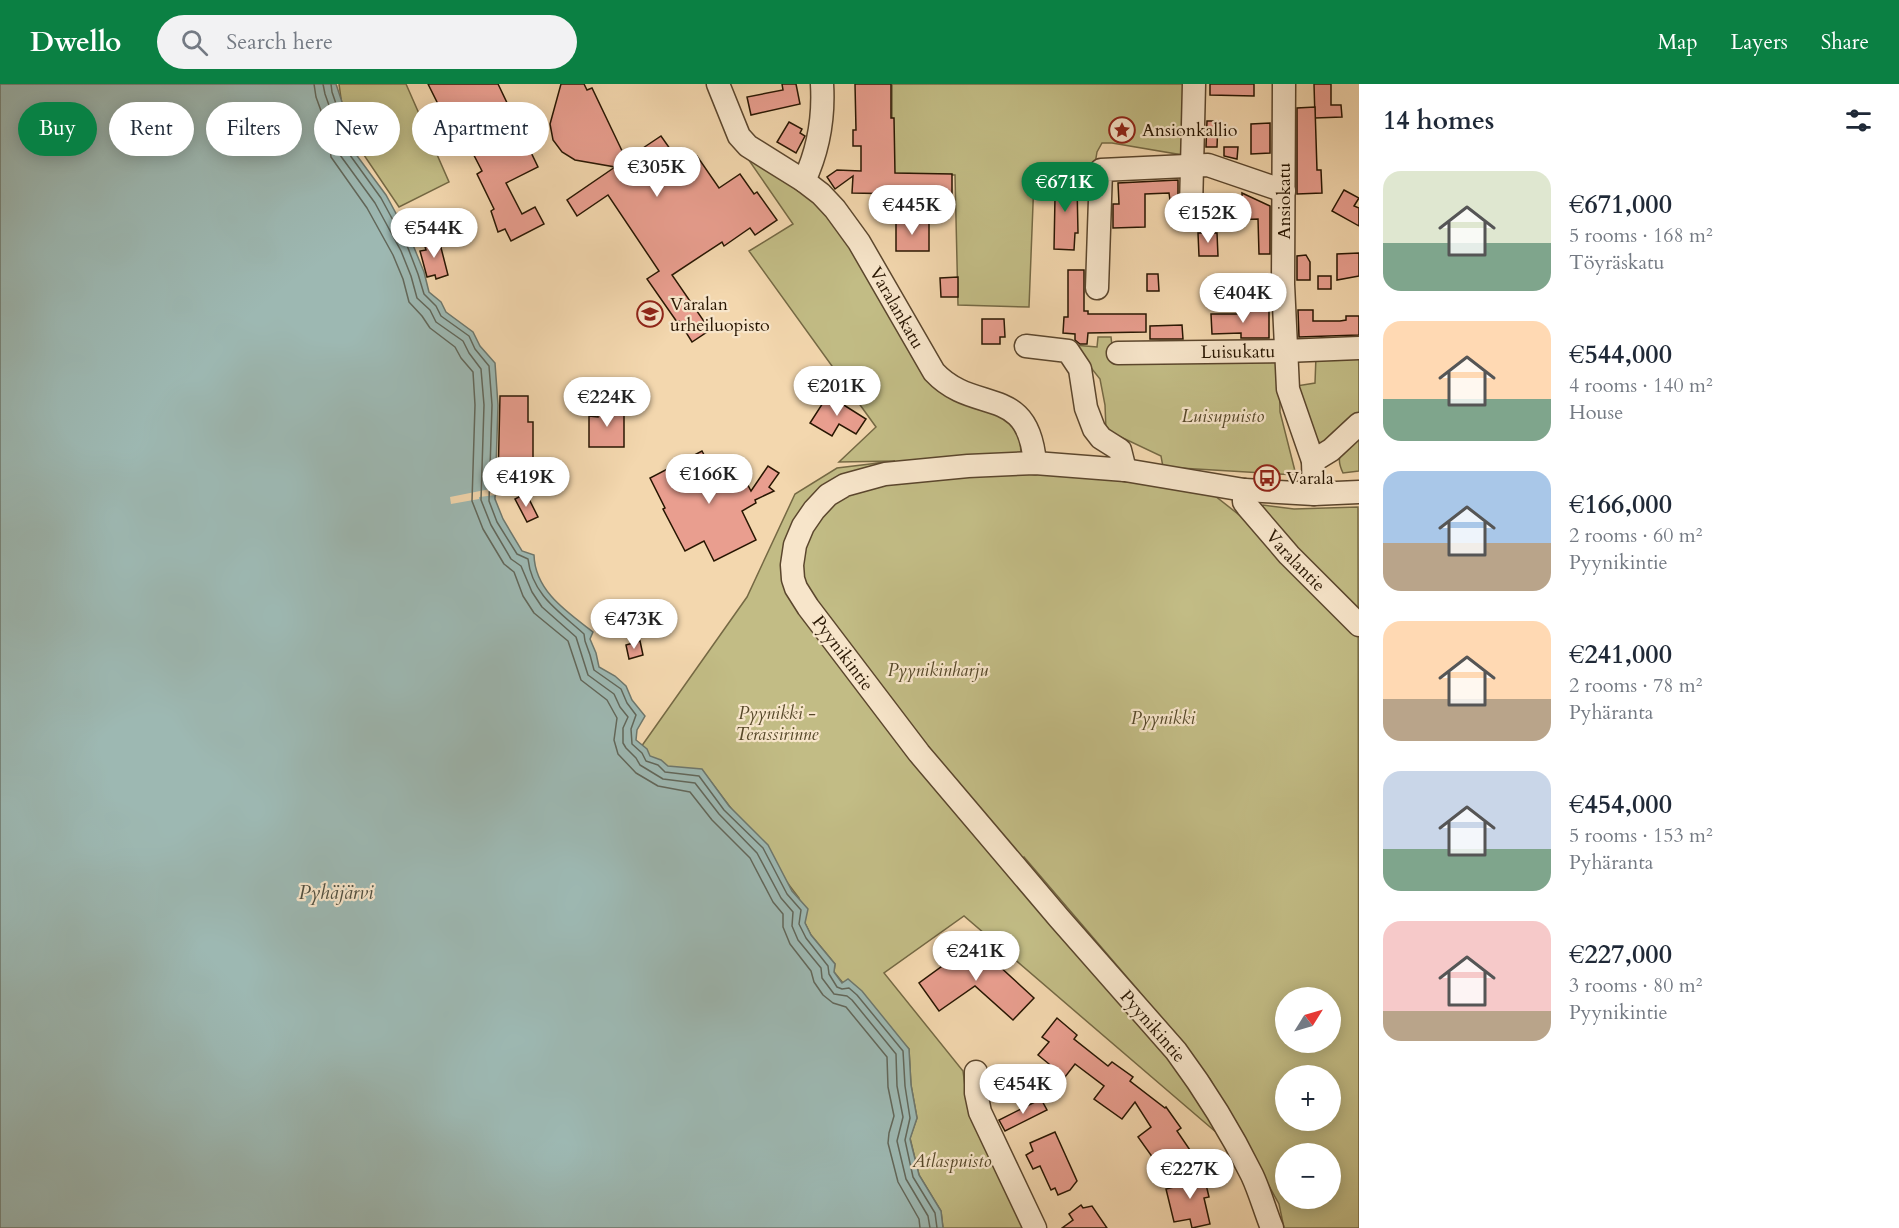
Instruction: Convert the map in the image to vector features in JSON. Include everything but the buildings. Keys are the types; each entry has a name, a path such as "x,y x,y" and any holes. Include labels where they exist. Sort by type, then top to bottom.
{"street":[{"name":"Varalankatu","path":"718,84 743,141 821,194 848,225 934,372 941,380 954,388 1010,409 1019,415 1026,424 1033,443 1035,463"},
{"path":"804,181 822,123 824,109 822,84"},
{"path":"1191,208 1194,84"},
{"name":"Ansiokatu","path":"1284,84 1285,351 1288,389 1313,461 1314,494"},
{"path":"1097,288 1101,170 1208,165 1284,191"},
{"path":"1026,346 1068,351 1080,369 1086,408 1094,429 1101,438 1120,450 1125,470"},
{"name":"Luisukatu","path":"1118,353 1359,348"},
{"path":"1313,461 1331,450 1359,424"},
{"name":"Pyynikintie","path":"1272,1228 1243,1158 1221,1117 1189,1068 919,753 796,588 793,579 793,550 802,526 821,502 845,485 885,474 968,466 1035,463 1125,470 1244,490 1314,494 1359,492"},
{"name":"Varalantie","path":"1244,490 1244,502 1247,506 1289,555 1359,625"},
{"path":"976,1072 976,1093 980,1112 1035,1228"}],"green space":[{"path":"339,84 406,84 414,102 412,102 412,156 438,156 449,182 399,207 365,156 400,156 400,102 342,102"},
{"path":"892,84 1189,84 1183,155 1102,143 1097,152 1093,176 1034,179 1029,307 958,305 955,175 889,173 892,162"},
{"name":"Pyynikinharju","path":"744,153 816,203 842,235 922,367 1005,414 1020,439 1021,454 1034,470 1192,488 1215,496 1256,528 1263,505 1294,509 1358,507 1359,1228 1284,1228 1280,1209 1341,1209 1341,1143 1275,1143 1275,1197 1210,1079 1138,990 1024,857 1006,871 1168,1055 1224,1139 964,916 884,973 963,1071 968,1110 1025,1228 943,1228 941,1211 919,1175 910,1138 917,1118 911,1085 909,1049 848,980 843,983 834,972 835,964 811,935 805,923 799,898 702,770 660,768 641,747 747,597 795,494 837,468 895,461 839,462 876,427 749,251 793,224"},
{"name":"Luisupuisto","path":"1098,337 1111,337 1114,363 1279,362 1280,412 1296,475 1163,467 1161,456 1106,430 1105,405 1100,379 1073,345 1097,347"},
{"path":"1316,356 1359,356 1359,418 1320,444 1302,410 1296,386 1315,383"},
{"path":"1359,434 1359,471 1343,473 1339,460 1340,455"}],"water":[{"name":"Pyhäjärvi","path":"0,84 336,84 342,102 314,102 314,156 357,156 386,195 413,245 429,292 441,302 446,312 473,332 480,346 495,363 498,405 495,499 503,519 522,551 534,555 536,568 546,590 554,600 593,632 590,639 599,667 615,676 626,686 632,700 645,716 637,730 636,740 647,749 650,756 661,760 668,766 702,769 729,806 768,845 792,891 808,909 805,923 811,935 835,964 834,972 842,983 848,979 862,991 909,1049 911,1085 917,1118 910,1139 919,1175 941,1211 943,1228 0,1228"}],"pier":[{"path":"495,488 496,495 451,504 450,497"}],"place":[{"name":"Ansionkallio","path":"1122,130"},
{"name":"Varalan urheiluopisto","path":"650,314"},
{"name":"Varala","path":"1267,478"}],"park label":[{"name":"Pyynikki","path":"1163,718"},
{"name":"Pyynikki - Terassirinne","path":"777,723"},
{"name":"Atlaspuisto","path":"952,1161"}]}
